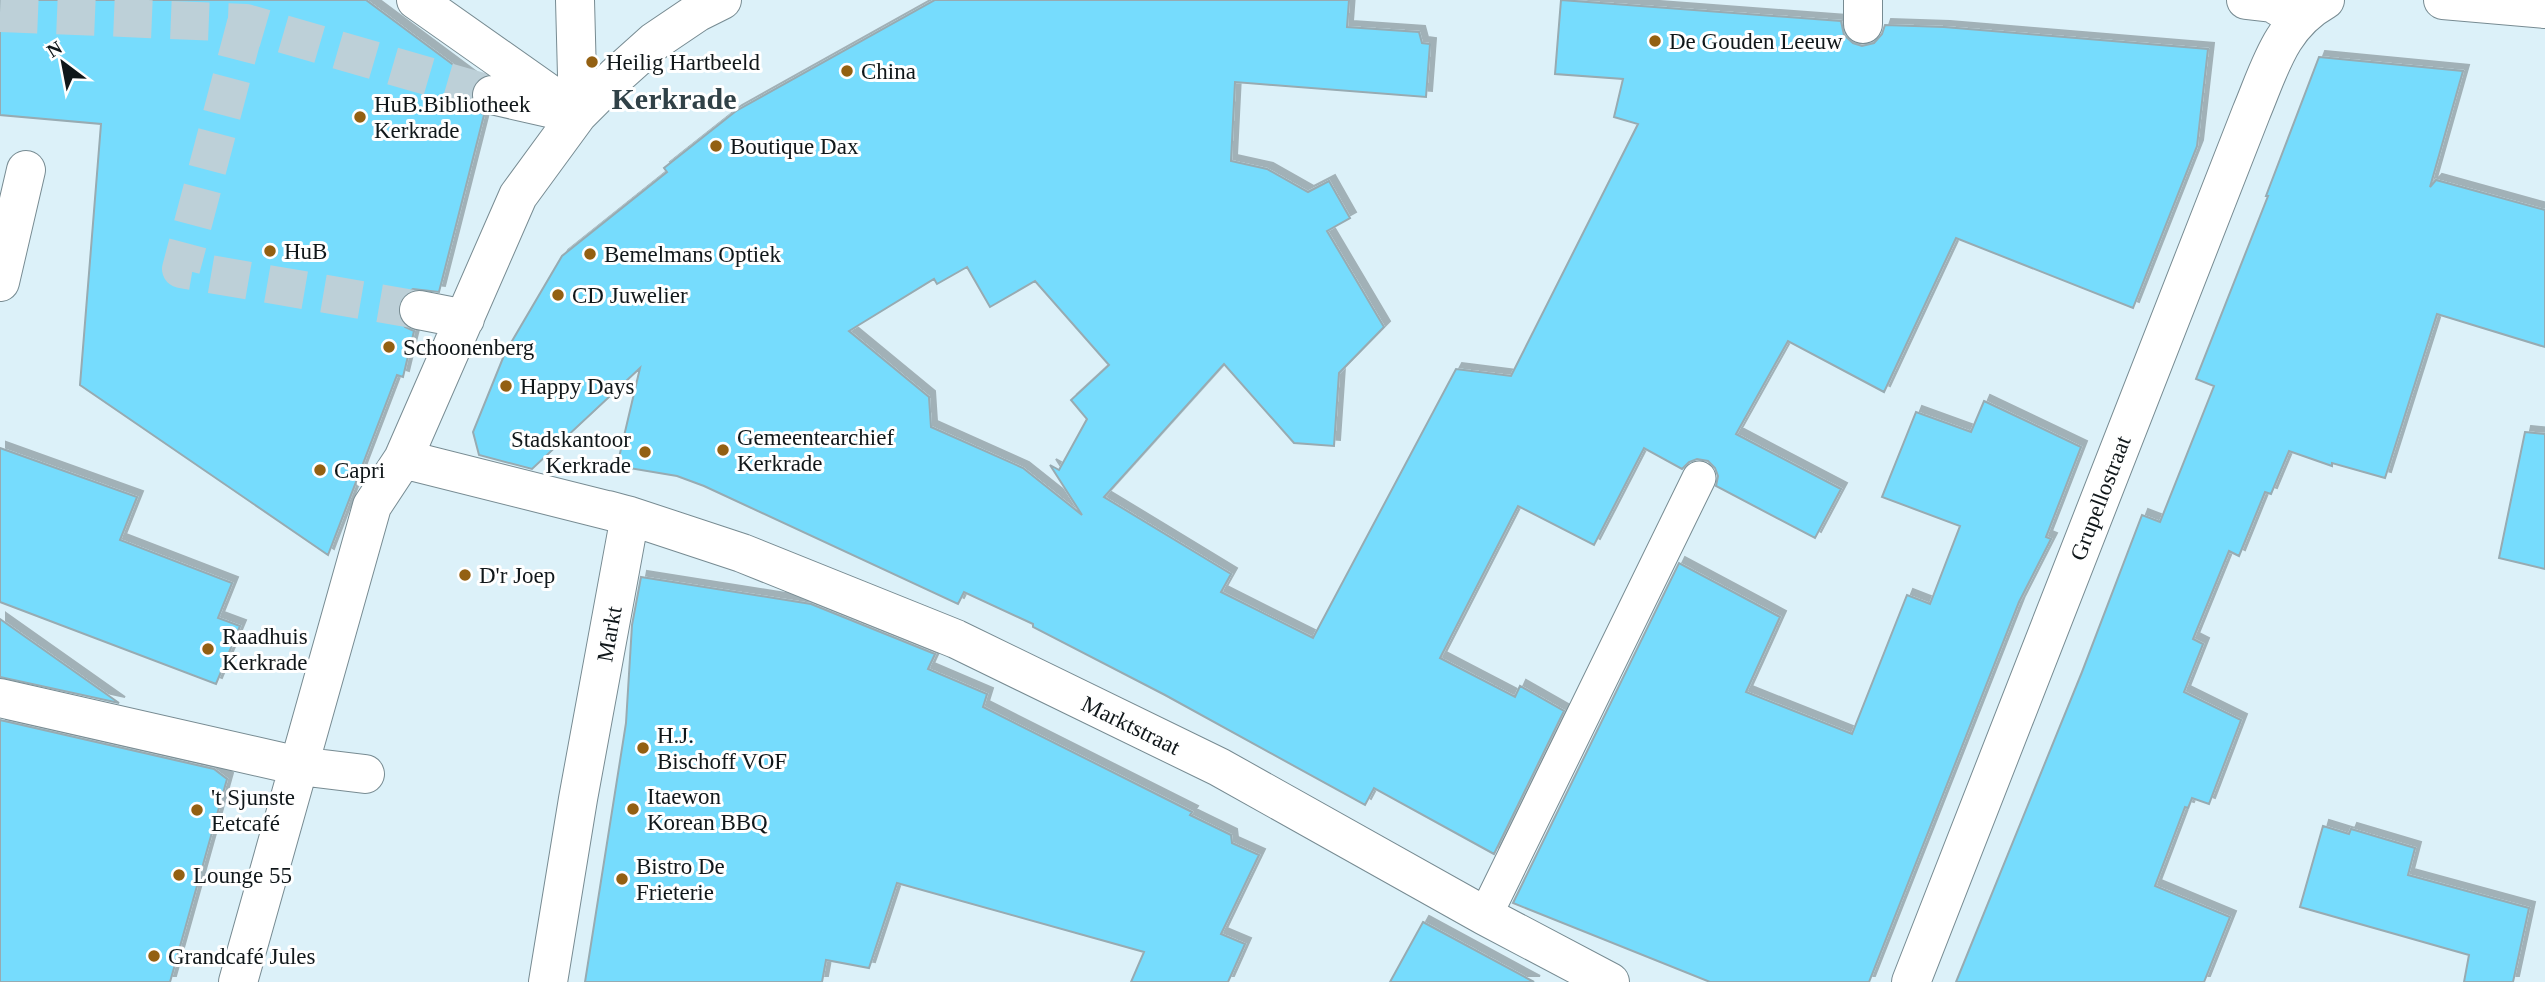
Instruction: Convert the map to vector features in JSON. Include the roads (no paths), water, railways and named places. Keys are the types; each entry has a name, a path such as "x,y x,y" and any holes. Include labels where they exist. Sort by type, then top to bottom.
{"street":[{"path":"416,0 578,114"},
{"path":"575,0 578,114"},
{"path":"238,982 372,506 403,459 518,197 578,114 616,76 655,41 698,12 722,0"},
{"path":"2246,0 2311,9"},
{"path":"2443,0 2545,9"},
{"name":"Grupellostraat","path":"1911,982 2251,113 2288,30 2311,9"},
{"path":"492,95 578,114"},
{"path":"0,282 26,170"},
{"path":"419,310 465,319"},
{"path":"403,459 630,516"},
{"name":"Marktstraat","path":"630,516 742,553 956,639 1219,767 1485,916 1610,982"},
{"name":"Markt","path":"548,982 578,799 630,516"},
{"path":"0,698 299,766 365,775"}],"lane":[{"path":"1485,916 1699,478"}],"tunnel":[{"path":"0,13 246,23 492,95"},
{"path":"246,23 181,269 419,310"}],"place":[{"name":"De Gouden Leeuw","path":"1655,41"},
{"name":"Heilig Hartbeeld","path":"592,62"},
{"name":"China","path":"847,71"},
{"name":"HuB.Bibliotheek Kerkrade","path":"360,117"},
{"name":"Boutique Dax","path":"716,146"},
{"name":"HuB","path":"270,251"},
{"name":"Bemelmans Optiek","path":"590,254"},
{"name":"CD Juwelier","path":"558,295"},
{"name":"Schoonenberg","path":"389,347"},
{"name":"Happy Days","path":"506,386"},
{"name":"Gemeentearchief Kerkrade","path":"723,450"},
{"name":"Stadskantoor Kerkrade","path":"645,452"},
{"name":"Capri","path":"320,470"},
{"name":"D'r Joep","path":"465,575"},
{"name":"Raadhuis Kerkrade","path":"208,649"},
{"name":"H.J. Bischoff VOF","path":"643,748"},
{"name":"Itaewon Korean BBQ","path":"633,809"},
{"name":"'t Sjunste Eetcafé","path":"197,810"},
{"name":"Lounge 55","path":"179,875"},
{"name":"Bistro De Frieterie","path":"622,879"},
{"name":"Grandcafé Jules","path":"154,956"}],"district":[{"name":"Kerkrade","path":"674,99"}]}
